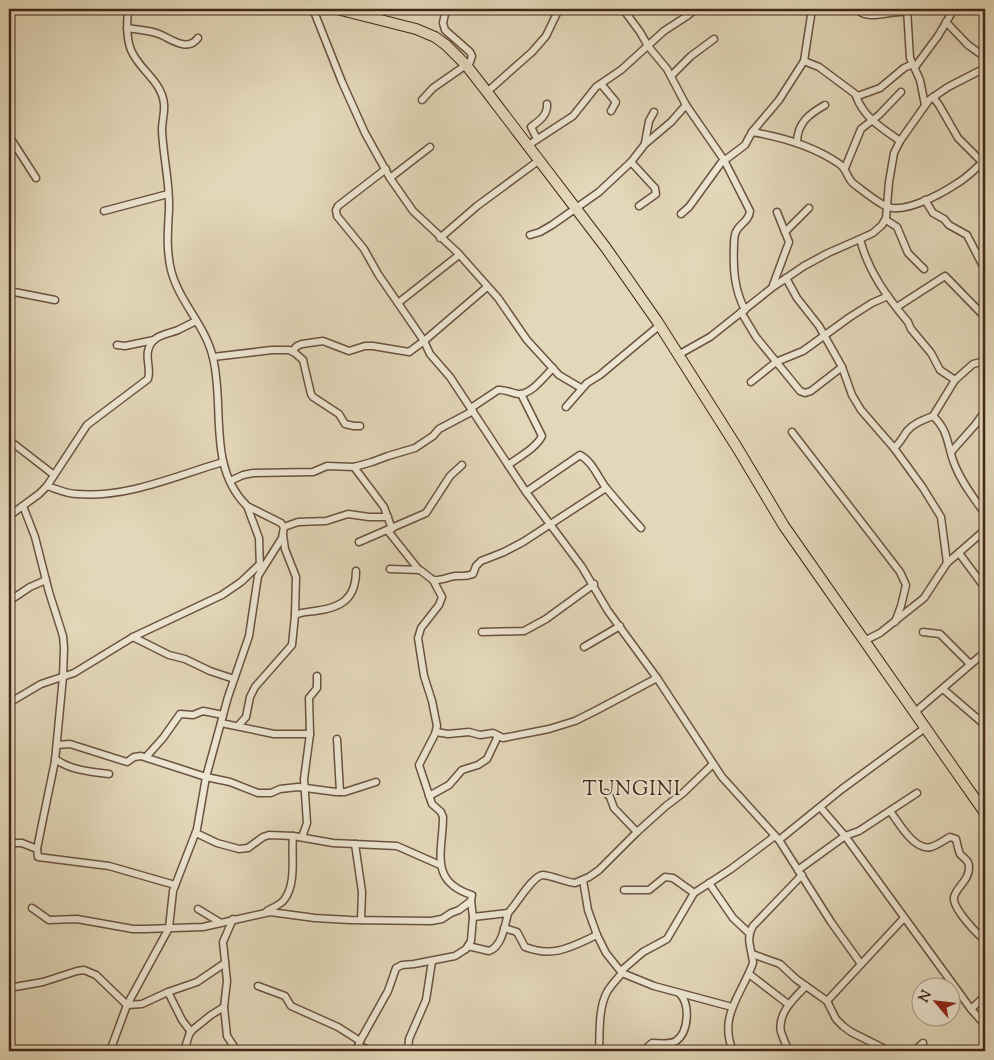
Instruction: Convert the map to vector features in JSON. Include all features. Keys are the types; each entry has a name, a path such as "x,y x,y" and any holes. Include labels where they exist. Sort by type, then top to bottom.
{"main road":[{"path":"337,9 416,29 435,37 467,67 488,92 538,161 606,248 660,325 784,526 914,713 983,807"}],"street":[{"path":"9,13 12,9"},
{"path":"128,9 127,28 131,51 144,70 159,86 162,94 164,104 162,127 168,194 167,238 171,268 177,289 196,320 209,345 213,358 223,462 236,494 247,506 281,523 284,527 285,549 296,577 292,646 255,687 249,701 246,717 238,726"},
{"path":"313,9 342,82 366,132 390,178 413,212 459,255 498,298 527,340 564,380 581,388"},
{"path":"422,100 432,88 467,67 472,56 445,30 443,23 446,9"},
{"path":"488,92 532,52 546,36 560,9"},
{"path":"623,9 671,76 686,105 724,160 750,212 748,219 736,231 733,263 735,283 743,311 756,337 796,387 806,393 842,367"},
{"path":"685,9 688,13 687,16"},
{"path":"527,146 573,116 600,84 621,70 664,31 696,9"},
{"path":"681,214 689,207 724,160 743,147 752,132 779,100 804,61 812,9"},
{"path":"856,9 861,14 869,15 907,10 910,58 924,94 924,104"},
{"path":"856,96 880,88 904,68 914,65 938,36 954,9"},
{"path":"946,22 968,45 985,57"},
{"path":"127,28 160,34 176,43 188,44 195,42 198,38"},
{"path":"671,76 691,56 714,39"},
{"path":"804,61 819,67 831,75 856,96 859,106 871,121 900,141"},
{"path":"678,355 710,337 786,278 828,253 873,233 886,220 892,161 896,148 924,104 948,87 985,68"},
{"path":"600,84 616,102 611,111"},
{"path":"845,168 859,133 866,124 879,115 902,92"},
{"path":"752,132 784,138 818,152 845,168 852,182 888,207 903,207 925,200 956,184 984,162 958,138 939,105 932,97"},
{"path":"537,140 531,126 545,114 547,104"},
{"path":"530,234 540,232 576,210 599,192 686,105"},
{"path":"797,143 798,129 806,117 825,105"},
{"path":"645,144 649,121 654,112"},
{"path":"9,136 36,178"},
{"path":"390,178 430,147"},
{"path":"440,238 477,206 538,161"},
{"path":"631,162 657,191 656,194 639,206"},
{"path":"386,169 338,206 336,212 342,224 364,249 378,274 424,341 433,359 450,377 526,492 594,584 608,610 658,678 722,778 777,838 861,964"},
{"path":"104,211 168,194"},
{"path":"925,200 933,214 944,219 949,225 967,236 985,270"},
{"path":"786,232 808,208"},
{"path":"773,287 788,242 786,232 777,212"},
{"path":"886,220 897,227 908,252 924,270"},
{"path":"860,239 866,261 876,280 897,307 911,330 931,353 940,370 956,380"},
{"path":"398,303 459,255"},
{"path":"897,307 945,276 983,315"},
{"path":"786,278 797,298 819,326 842,367 852,394 861,410 894,448 941,517 948,563"},
{"path":"292,352 297,346 302,344 323,341 349,351 365,346 374,346 407,352 424,341 487,288"},
{"path":"9,291 54,300"},
{"path":"751,382 776,362 803,351 872,303 888,296"},
{"path":"117,345 125,346 154,340 196,320"},
{"path":"566,407 581,388 608,369 660,325"},
{"path":"9,516 47,486 87,425 148,379 150,368 148,354 154,340"},
{"path":"213,358 272,350 292,352 303,360 313,397 339,414 345,424 360,426"},
{"path":"894,448 902,441 907,431 918,421 933,416 956,380 973,364 985,361"},
{"path":"230,481 254,472 295,473 313,472 327,466 354,467 414,448 433,436 439,429 472,410 498,390 521,394 529,391 553,368"},
{"path":"508,465 529,450 542,436 521,394"},
{"path":"951,452 985,411"},
{"path":"933,416 940,423 948,438 953,462 964,484 985,514"},
{"path":"792,432 900,572 906,585 895,622"},
{"path":"14,444 54,475"},
{"path":"526,492 580,455 593,468 606,488 641,528"},
{"path":"47,486 77,494 114,492 151,486 223,462"},
{"path":"359,542 390,530 427,512 450,476 462,465"},
{"path":"354,467 384,507 390,530 419,570 433,580 442,598 421,628 418,638 424,676 436,716 436,732 419,765 433,806 440,811 443,817 440,865 444,874 468,903 474,917 470,941 463,952 455,956 402,965 396,968 388,991 358,1046"},
{"path":"433,580 456,576 466,577 475,571 478,563 513,547 606,488"},
{"path":"22,506 35,537 63,636 63,677 57,745 37,855 39,859 109,866 175,885"},
{"path":"110,1051 127,1005 169,928 175,885 196,833 206,777 234,679 249,636 260,567 259,538 247,506"},
{"path":"284,527 298,522 326,521 348,514 367,517 388,517"},
{"path":"864,641 880,633 924,598 948,563 985,530"},
{"path":"9,704 41,684 74,673 133,637 222,595 260,567 283,534"},
{"path":"959,554 985,588"},
{"path":"390,569 419,570"},
{"path":"295,614 336,607 346,601 353,591 356,571"},
{"path":"9,601 30,587 46,580"},
{"path":"482,632 524,631 546,619 594,584"},
{"path":"584,647 620,626"},
{"path":"923,632 940,634 970,664"},
{"path":"133,637 169,655 185,659 210,671 234,679"},
{"path":"914,713 985,652"},
{"path":"302,837 307,823 304,779 310,734 308,698 317,688 317,676"},
{"path":"436,732 451,734 469,732 482,735 493,733 503,738 527,734 564,725 624,697 658,678"},
{"path":"943,689 985,725"},
{"path":"146,757 164,738 180,714 194,715 203,711 238,726 274,734 310,734"},
{"path":"599,1051 601,1015 604,997 608,990 622,972 643,952 667,939 694,893 801,821 925,728"},
{"path":"429,796 449,785 462,770 478,765 487,759 498,736"},
{"path":"338,739 340,792"},
{"path":"57,745 75,746 127,762 136,756 146,757 206,777 230,782 258,793 271,793 286,788 305,787 340,792 355,790 376,782"},
{"path":"55,759 62,764 82,770 109,774"},
{"path":"54,769 62,764"},
{"path":"468,946 491,951 498,944 508,913 532,882 539,876 575,883 599,870 637,832 713,764"},
{"path":"606,793 610,797 614,808 637,832"},
{"path":"733,1051 730,1044 728,1027 732,1007 753,963 748,939 753,926 800,872 844,836 859,831 917,793"},
{"path":"820,807 844,836 971,1009 985,1025"},
{"path":"890,811 911,840 923,846 929,848 950,837 956,839 960,854 969,863 969,868 963,884 954,896 954,900 963,918 985,940"},
{"path":"196,833 217,843 238,849 248,848 266,836 293,836 334,843 400,846 440,865"},
{"path":"264,913 280,904 286,896 292,877 293,836"},
{"path":"9,842 22,843 37,849"},
{"path":"355,844 362,892 361,920"},
{"path":"624,890 649,890 665,878 673,878 694,893"},
{"path":"583,880 588,910 597,935 606,953 622,972 654,986 732,1007"},
{"path":"709,883 732,918 749,933"},
{"path":"32,908 49,920 76,919 134,929 203,926 264,913 361,920 431,921 442,919 450,912 459,910 468,903 472,895 458,890"},
{"path":"198,909 221,923"},
{"path":"474,917 508,913"},
{"path":"233,919 224,938 228,982 224,1007 227,1036 237,1051"},
{"path":"827,1001 904,919"},
{"path":"504,928 517,932 525,947 551,952 568,948 597,935"},
{"path":"752,954 780,964 827,1001 836,1019 843,1026 889,1051"},
{"path":"408,1051 409,1039 426,1000 432,961"},
{"path":"9,988 43,982 84,970 96,975 127,1005 142,1004 197,982 225,963"},
{"path":"748,974 788,1004"},
{"path":"258,986 285,996 291,1006 338,1027 358,1046 373,1051"},
{"path":"789,1051 780,1026 788,1004 806,986"},
{"path":"168,992 182,1020 191,1032"},
{"path":"643,1051 652,1043 668,1044 675,1041 685,1029 686,1003 679,993"},
{"path":"971,1009 985,996"},
{"path":"184,1051 189,1034 211,1015 224,1007"},
{"path":"914,1051 924,1044"}],"district":[{"name":"TUNGINI","path":"632,788"}]}
